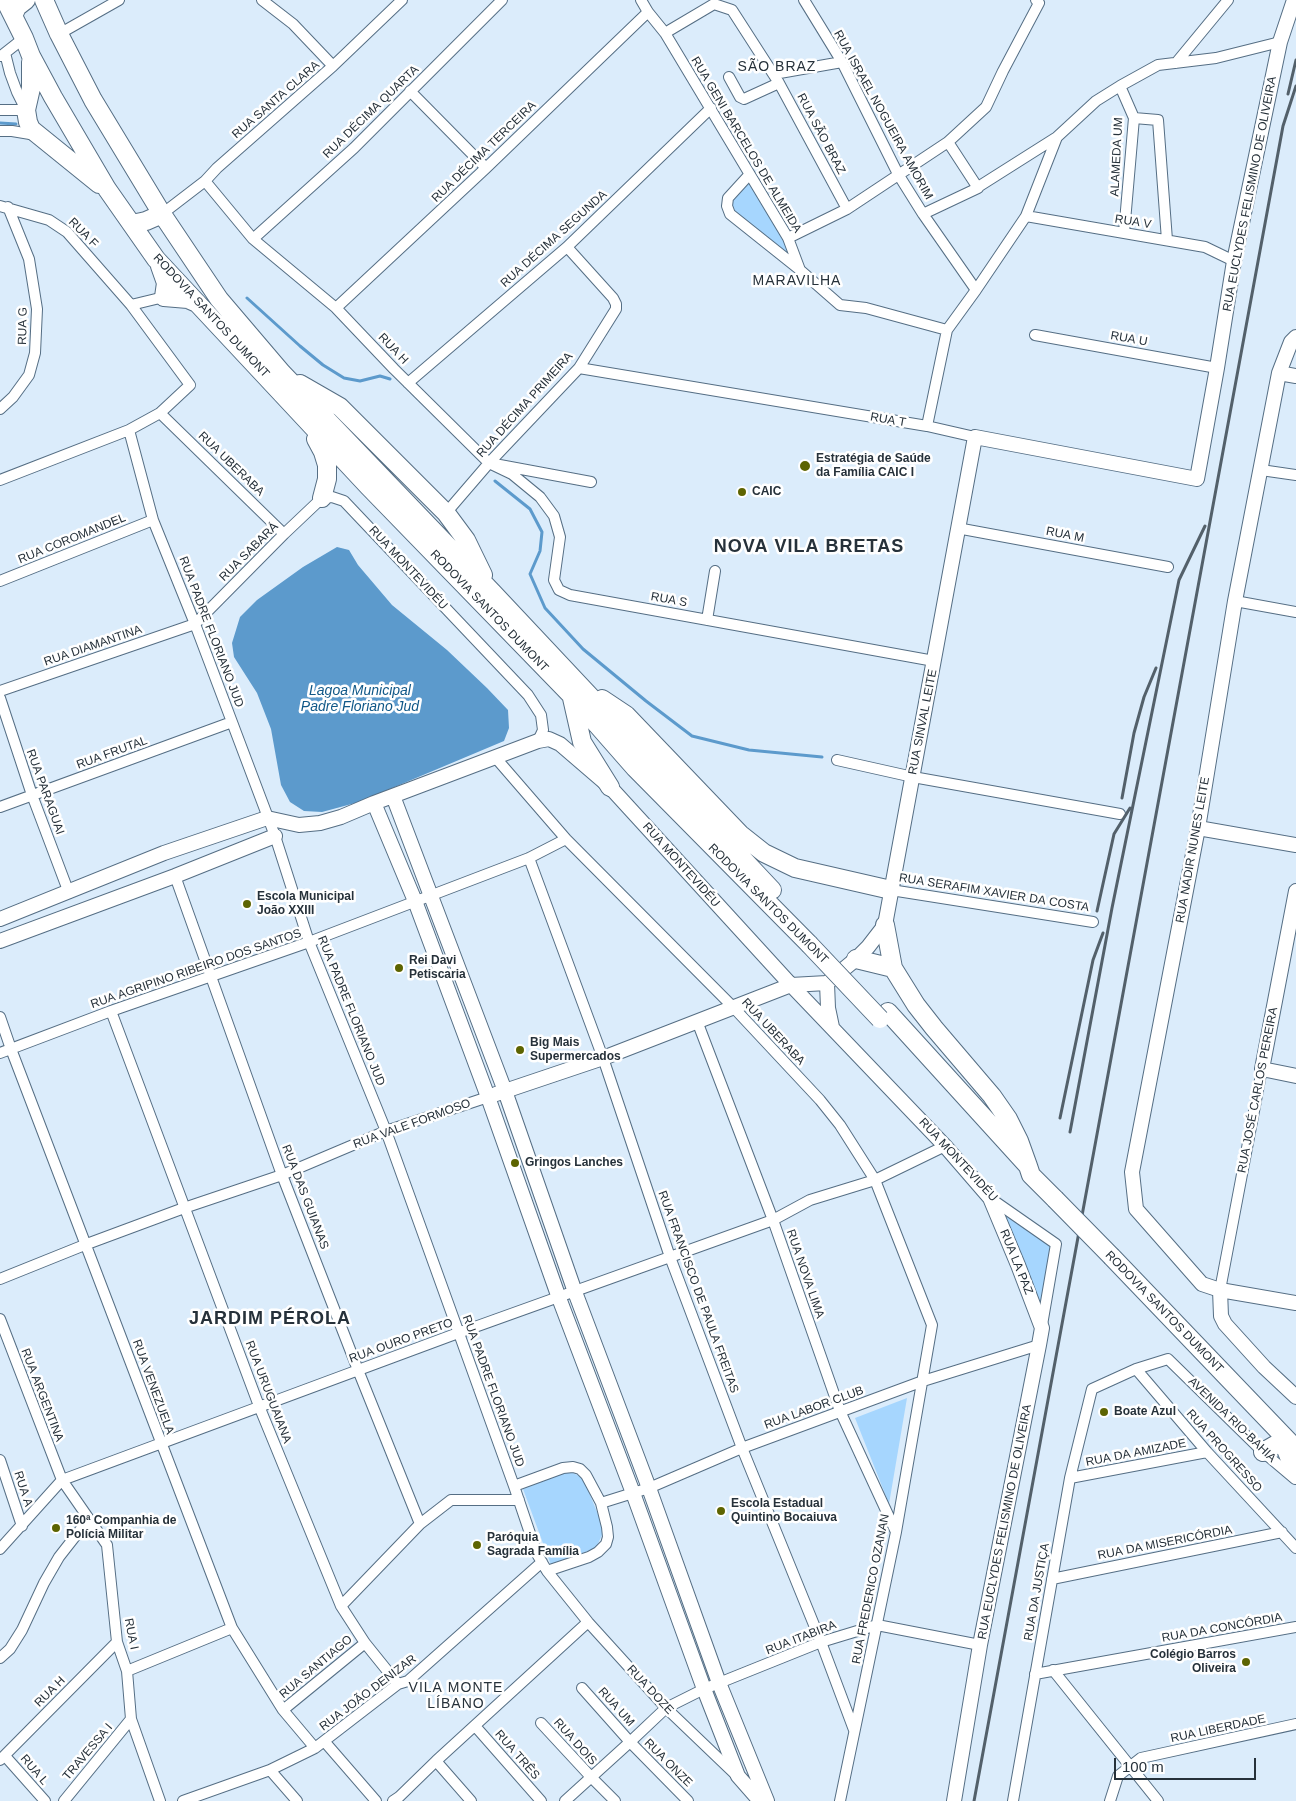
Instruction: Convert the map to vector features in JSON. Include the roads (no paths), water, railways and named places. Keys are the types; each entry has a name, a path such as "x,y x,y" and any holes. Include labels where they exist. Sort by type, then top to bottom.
{"highway":[{"name":"RODOVIA SANTOS DUMONT","path":"5,0 24,38 30,56 52,97 107,189 156,259 368,486 572,686 710,825 813,941 884,1016 1023,1174 1030,1170 1055,1199 1285,1439"},
{"path":"13,16 17,7 26,0"},
{"name":"RODOVIA SANTOS DUMONT","path":"42,2 92,100 162,214 219,299 282,374 493,593 572,686 635,768 813,941"},
{"path":"30,56 32,83 26,110 31,129 107,189"},
{"path":"132,224 146,221 162,214"},
{"path":"156,259 165,277 166,288 164,297 188,299 200,304"},
{"path":"282,374 340,407 446,513 466,540 493,593"},
{"path":"303,416 324,452 327,465 327,479 322,498"},
{"path":"572,686 582,742 610,787"},
{"path":"572,686 626,715 740,834 764,853 795,868 891,890"},
{"path":"610,787 609,776 615,768 625,765 635,768"},
{"path":"884,925 893,968 922,1013 992,1096 1008,1119 1030,1170"},
{"path":"856,959 893,968"},
{"path":"1263,1452 1285,1439 1296,1474"}],"street":[{"path":"58,34 119,0"},
{"path":"262,0 293,24 333,66"},
{"name":"RUA SANTA CLARA","path":"162,214 205,181 217,168 333,66 402,0"},
{"name":"RUA DÉCIMA QUARTA","path":"253,239 354,148 502,0"},
{"name":"RUA GENI BARCELOS DE ALMEIDA","path":"640,0 666,33 711,108 788,238 800,270 840,304 866,308 947,330"},
{"name":"RUA ISRAEL NOGUEIRA AMORIM","path":"804,0 842,62 898,174 923,214 976,290"},
{"path":"1176,63 1228,0"},
{"name":"RUA EUCLYDES FELISMINO DE OLIVEIRA","path":"1197,479 1234,261 1280,42 1294,0"},
{"path":"788,238 847,208 948,142 986,107 1037,1"},
{"name":"RUA SÃO BRAZ","path":"666,33 713,2 732,10 776,78 847,208"},
{"name":"RUA DÉCIMA TERCEIRA","path":"336,308 486,168 648,12"},
{"path":"0,110 26,110 3,55 24,38"},
{"path":"923,214 978,188 1057,137 1096,101 1158,65 1216,58 1280,42"},
{"path":"729,77 740,97 744,99 776,78 842,62"},
{"name":"ALAMEDA UM","path":"1120,86 1134,118 1124,233"},
{"path":"410,91 486,168"},
{"name":"RUA DÉCIMA SEGUNDA","path":"408,383 568,247 711,108"},
{"path":"1134,118 1158,120 1167,240"},
{"path":"0,130 40,136"},
{"path":"927,426 947,330 1026,216 1057,137"},
{"path":"948,142 978,188"},
{"path":"749,175 728,198 727,206 730,214 800,270"},
{"name":"RUA H","path":"205,181 253,239 336,308 489,463"},
{"name":"RUA F","path":"4,206 49,220 67,232 131,305 190,384 160,413"},
{"name":"RUA G","path":"0,409 13,397 29,375 35,353 37,309 29,259 4,206"},
{"name":"RUA V","path":"1026,216 1205,247 1234,261"},
{"name":"RUA DÉCIMA PRIMEIRA","path":"446,513 489,463 578,368 616,309 613,298 568,247"},
{"path":"131,305 164,297"},
{"name":"RUA U","path":"1036,335 1217,368"},
{"name":"RUA NADIR NUNES LEITE","path":"1296,337 1291,342 1279,373 1235,600 1198,828 1132,1172 1136,1209 1202,1284 1220,1290 1296,1303"},
{"name":"RUA T","path":"578,368 927,426 975,437 1197,479"},
{"path":"1279,373 1296,376"},
{"path":"0,480 129,430 160,413"},
{"name":"RUA UBERABA","path":"160,413 284,534"},
{"name":"RUA PADRE FLORIANO JUD","path":"129,430 153,520 195,624 275,836 309,942 386,1131 537,1554 544,1566"},
{"name":"RUA SINVAL LEITE","path":"827,983 856,959 884,925 975,437"},
{"path":"489,463 591,482"},
{"name":"RUA S","path":"489,463 512,474 540,497 554,516 560,537 554,580 559,590 570,595 934,661"},
{"path":"1261,470 1296,475"},
{"name":"RUA MONTEVIDÉU","path":"322,498 332,497 344,500 528,695 541,715 543,730 538,741"},
{"name":"RUA SABARÁ","path":"195,624 322,498"},
{"name":"RUA COROMANDEL","path":"0,582 153,520"},
{"name":"RUA M","path":"957,528 1168,567"},
{"path":"707,620 715,571"},
{"path":"1235,600 1296,612"},
{"name":"RUA DIAMANTINA","path":"0,691 195,624"},
{"name":"RUA PARAGUAI","path":"0,698 32,795 69,892"},
{"name":"RUA FRUTAL","path":"0,807 232,722"},
{"name":"RUA MONTEVIDÉU","path":"538,741 549,738 560,744 610,787 791,985 945,1146 990,1198 1056,1244"},
{"path":"0,919 164,854 267,818 300,825 320,823 341,817 538,741"},
{"name":"RUA UBERABA","path":"495,757 566,839 734,1008 840,1125 875,1180 932,1325 923,1380"},
{"path":"837,760 913,777 1120,814"},
{"path":"394,796 505,1091 575,1292 649,1488 719,1683 767,1801"},
{"path":"374,803 415,901 488,1097 559,1298 738,1776"},
{"path":"0,941 175,876 275,836 286,823"},
{"path":"1198,828 1296,845"},
{"name":"RUA AGRIPINO RIBEIRO DOS SANTOS","path":"0,1053 110,1011 211,978 309,942 529,858 566,839"},
{"name":"RUA FRANCISCO DE PAULA FREITAS","path":"529,858 603,1058 670,1257 742,1448 821,1642 854,1731"},
{"name":"RUA DAS GUIANAS","path":"175,876 282,1175 420,1524"},
{"name":"RUA SERAFIM XAVIER DA COSTA","path":"891,890 1093,922"},
{"name":"RUA JOSÉ CARLOS PEREIRA","path":"1220,1290 1296,891"},
{"path":"827,983 828,1008 832,1028"},
{"name":"RUA VALE FORMOSO","path":"0,1279 184,1208 282,1175 386,1131 603,1058 791,985 827,983"},
{"name":"RUA URUGUAIANA","path":"110,1011 259,1406 341,1606 365,1643 398,1684"},
{"name":"RUA VENEZUELA","path":"0,1016 232,1628 283,1710 315,1748"},
{"name":"RUA NOVA LIMA","path":"697,1022 773,1220 840,1411 896,1532"},
{"path":"1262,1069 1296,1076"},
{"name":"RUA OURO PRETO","path":"0,1549 62,1480 458,1333 773,1220 810,1200 875,1180 945,1146"},
{"name":"RUA LA PAZ","path":"990,1198 1042,1328"},
{"name":"RUA EUCLYDES FELISMINO DE OLIVEIRA","path":"954,1801 980,1645 1040,1345 1056,1244"},
{"path":"1220,1290 1221,1316 1226,1324 1264,1366 1296,1397"},
{"name":"RUA ARGENTINA","path":"0,1319 62,1480"},
{"name":"RUA LABOR CLUB","path":"601,1504 649,1488 742,1448 923,1380 1040,1345"},
{"name":"AVENIDA RIO-BAHIA","path":"1136,1369 1168,1359 1263,1452 1296,1480"},
{"name":"RUA DA JUSTIÇA","path":"1013,1801 1070,1478 1092,1389 1136,1369"},
{"name":"RUA PROGRESSO","path":"1136,1369 1207,1452 1296,1548"},
{"name":"RUA FREDERICO OZANAN","path":"840,1801 896,1532 923,1380"},
{"name":"RUA DA AMIZADE","path":"1070,1478 1207,1452"},
{"name":"RUA A","path":"0,1460 22,1526"},
{"path":"514,1486 563,1468 573,1467 580,1469 586,1475 601,1504 608,1527 606,1544 589,1557 544,1566"},
{"name":"RUA I","path":"62,1480 107,1545 117,1642 127,1671 131,1720 160,1801"},
{"path":"341,1606 420,1524 450,1500 519,1500"},
{"path":"0,1658 10,1649 22,1630 44,1583 59,1557 88,1520"},
{"name":"RUA DA MISERICÓRDIA","path":"1052,1579 1282,1532"},
{"name":"RUA DOZE","path":"544,1566 588,1622 666,1708 738,1776 760,1801"},
{"name":"RUA JOÃO DENIZAR","path":"183,1801 270,1770 315,1748 398,1684 408,1681 544,1566"},
{"path":"398,1800 436,1760 588,1622"},
{"name":"RUA ITABIRA","path":"564,1801 666,1708 704,1689 821,1642 877,1625 980,1645"},
{"name":"RUA DA CONCÓRDIA","path":"1035,1674 1296,1627"},
{"path":"127,1671 232,1628"},
{"name":"RUA H","path":"2,1758 117,1642"},
{"name":"RUA SANTIAGO","path":"283,1710 365,1643"},
{"path":"1053,1670 1158,1801"},
{"name":"RUA UM","path":"582,1688 630,1742"},
{"name":"TRAVESSA I","path":"64,1801 131,1720"},
{"name":"RUA DOIS","path":"541,1723 590,1777 615,1801"},
{"name":"RUA LIBERDADE","path":"1110,1801 1118,1776 1141,1758 1296,1724"},
{"name":"RUA TRÊS","path":"474,1726 541,1801"},
{"path":"324,1741 376,1801"},
{"name":"RUA ONZE","path":"630,1742 688,1801"},
{"name":"RUA L","path":"2,1758 45,1801"},
{"path":"436,1760 471,1801"},
{"path":"270,1770 297,1801"}],"water":[{"name":"Lagoa Municipal Padre Floriano Jud","path":"337,547 349,550 358,565 392,605 447,650 508,710 509,728 504,741 359,802 322,812 304,811 290,802 281,785 271,729 257,693 234,657 232,643 240,617 257,600 303,567"}],"waterway":[{"path":"0,123 16,124"},
{"path":"247,298 323,365 344,378 360,381 380,376 390,379"},
{"path":"495,481 530,509 542,532 540,551 530,574 545,608 583,649 692,736 749,750 822,757"}],"railway":[{"path":"1288,94 1296,60"},
{"path":"974,1801 1283,126 1296,86"},
{"path":"1070,1132 1112,908 1179,580 1205,526"},
{"path":"1122,798 1134,733 1144,697 1156,668"},
{"path":"1097,911 1114,834 1130,808"},
{"path":"1060,1118 1093,960 1103,933"}],"place":[{"name":"Estratégia de Saúde da Família CAIC I","path":"805,466"},
{"name":"CAIC","path":"742,492"},
{"name":"Escola Municipal João XXIII","path":"247,904"},
{"name":"Rei Davi Petiscaria","path":"399,968"},
{"name":"Big Mais Supermercados","path":"520,1050"},
{"name":"Gringos Lanches","path":"515,1163"},
{"name":"Boate Azul","path":"1104,1412"},
{"name":"Escola Estadual Quintino Bocaiuva","path":"721,1511"},
{"name":"160ª Companhia de Polícia Militar","path":"56,1528"},
{"name":"Paróquia Sagrada Família","path":"477,1545"},
{"name":"Colégio Barros Oliveira","path":"1246,1662"}],"district":[{"name":"SÃO BRAZ","path":"777,67"},
{"name":"MARAVILHA","path":"797,281"},
{"name":"NOVA VILA BRETAS","path":"809,547"},
{"name":"JARDIM PÉROLA","path":"270,1319"},
{"name":"VILA MONTE LÍBANO","path":"456,1696"}]}
